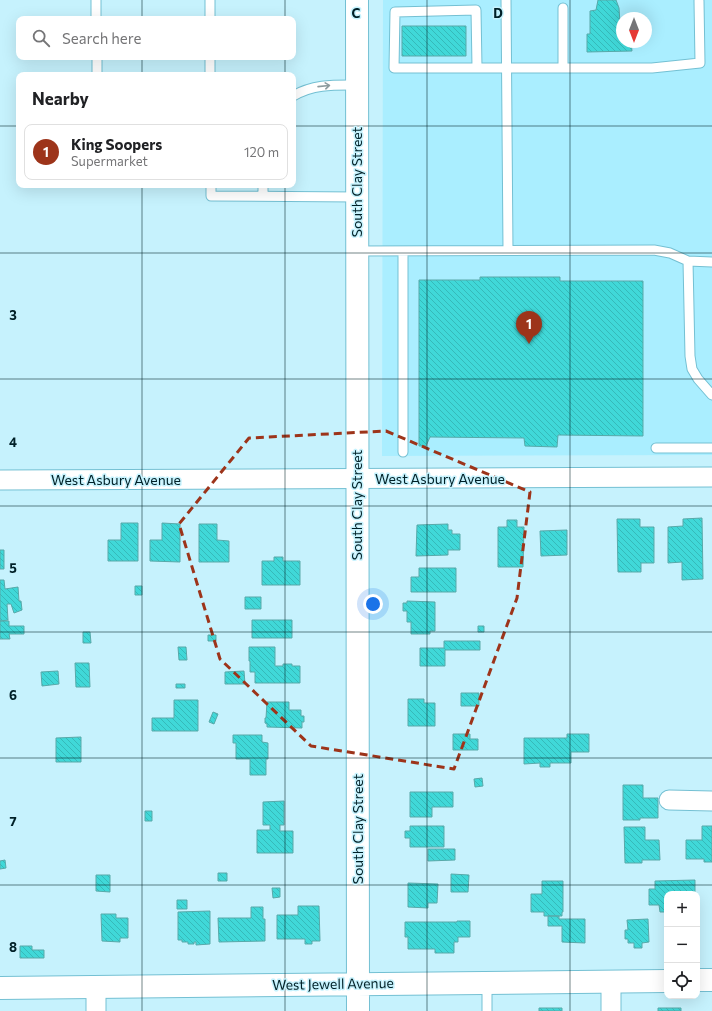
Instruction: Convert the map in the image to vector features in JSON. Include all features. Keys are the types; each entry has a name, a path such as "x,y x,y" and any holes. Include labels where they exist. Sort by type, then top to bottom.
{"street":[{"name":"South Clay Street","path":"357,0 358,1011"},
{"name":"West Asbury Avenue","path":"0,480 712,477"},
{"path":"669,800 712,801"},
{"path":"700,980 712,980"},
{"path":"610,981 611,1011"},
{"name":"West Jewell Avenue","path":"0,988 358,983 664,981"},
{"path":"96,987 96,1011"}],"lane":[{"path":"96,0 96,16"},
{"path":"210,0 210,16"},
{"path":"506,0 508,250"},
{"path":"477,67 476,10 395,12 394,68 652,68 700,63 699,1"},
{"path":"563,8 563,67"},
{"path":"97,60 97,72"},
{"path":"210,60 210,72"},
{"path":"296,94 307,89 323,85 357,85"},
{"path":"211,188 211,196 357,197"},
{"path":"263,188 263,196"},
{"path":"357,251 654,250 688,261 712,262"},
{"path":"402,251 403,452"},
{"path":"688,261 690,356 692,370 712,394"},
{"path":"656,448 712,448"},
{"path":"487,982 487,1011"}],"highlighted area":[{"path":"386,431 530,492 517,598 454,769 311,746 220,659 179,524 249,438"}],"shaded area":[{"path":"383,0 712,0 712,455 382,456"}],"building":[{"path":"598,0 616,0 619,12 616,12 616,48 632,48 632,51 587,52 587,34 590,34 590,11 596,10"},
{"path":"402,26 466,26 466,56 402,56"},
{"path":"480,277 560,277 560,281 643,281 643,436 558,435 557,447 525,446 524,438 430,437 426,446 419,446 419,280 480,280"},
{"path":"702,518 703,579 682,580 682,562 668,563 668,527 683,526 683,519"},
{"path":"617,519 640,519 640,527 654,527 654,563 641,563 641,572 618,572"},
{"path":"507,520 517,520 517,527 524,527 523,567 498,567 498,527 507,527"},
{"path":"121,523 138,523 138,561 108,561 108,540 121,540"},
{"path":"162,523 180,524 180,562 150,561 150,540 162,540"},
{"path":"199,524 217,524 217,540 229,541 229,562 199,562"},
{"path":"448,524 448,530 452,530 452,534 460,534 460,550 448,550 448,555 416,556 417,525"},
{"path":"567,530 567,555 541,556 540,531"},
{"path":"0,550 4,550 4,569 0,569"},
{"path":"274,557 283,557 283,561 300,561 300,585 262,585 262,561 274,561"},
{"path":"419,568 456,568 456,592 411,592 411,577 419,577"},
{"path":"0,580 4,580 5,589 18,587 19,601 21,601 22,610 14,613 11,604 7,604 8,620 0,621"},
{"path":"135,586 142,586 142,595 135,595"},
{"path":"245,597 261,597 261,609 245,609"},
{"path":"407,601 435,602 435,631 430,631 430,634 411,634 411,622 407,622 407,611 403,611 403,603 407,603"},
{"path":"252,620 292,620 292,638 252,638"},
{"path":"0,621 9,621 9,626 24,626 24,634 9,634 10,639 0,639"},
{"path":"478,626 484,626 484,632 478,632"},
{"path":"83,632 90,632 91,643 83,643"},
{"path":"208,635 216,635 216,641 208,641"},
{"path":"444,641 480,641 480,650 445,650 445,666 420,666 420,648 444,648"},
{"path":"178,647 186,647 187,660 179,660"},
{"path":"249,647 275,647 275,666 292,664 292,666 300,666 300,683 255,683 255,672 250,672"},
{"path":"75,663 89,663 90,687 76,687"},
{"path":"58,671 59,684 42,686 41,672"},
{"path":"244,671 245,684 225,684 225,672"},
{"path":"176,684 185,684 185,688 176,688"},
{"path":"461,693 479,693 479,706 461,706"},
{"path":"408,699 424,699 424,703 435,703 435,726 408,726"},
{"path":"174,700 198,700 198,731 152,731 152,718 174,718"},
{"path":"267,702 289,702 289,710 301,710 301,716 304,716 302,728 267,727 265,718"},
{"path":"213,712 218,714 214,724 209,722"},
{"path":"453,734 470,734 470,739 478,739 478,750 453,750"},
{"path":"567,734 589,734 589,752 571,752 571,763 550,763 550,767 540,767 540,763 524,764 524,738 567,738"},
{"path":"233,735 262,735 262,742 268,743 266,775 250,775 250,759 236,759 236,743 233,743"},
{"path":"81,737 81,762 56,762 56,738"},
{"path":"482,778 483,786 475,787 474,779"},
{"path":"623,785 643,785 643,798 658,798 658,818 623,820"},
{"path":"410,792 453,792 453,807 432,807 432,817 410,817"},
{"path":"284,801 284,825 280,825 280,831 293,831 293,853 257,853 257,830 270,830 270,825 263,825 263,802"},
{"path":"145,811 152,811 152,821 145,821"},
{"path":"410,826 444,826 444,847 410,847 410,838 405,838 405,831 410,831"},
{"path":"702,826 712,826 712,862 704,862 704,859 686,859 686,840 702,840"},
{"path":"624,827 645,827 645,840 659,840 660,860 642,860 642,863 625,863"},
{"path":"428,849 455,849 455,860 428,861"},
{"path":"5,860 6,868 0,869 0,861"},
{"path":"218,873 227,873 227,881 218,881"},
{"path":"451,874 469,875 468,892 451,892"},
{"path":"96,875 110,875 110,892 96,891"},
{"path":"695,880 695,891 664,891 664,912 660,912 659,905 649,905 649,889 655,889 655,881"},
{"path":"542,881 563,881 562,916 544,916 544,912 531,912 531,894 542,894"},
{"path":"408,883 438,884 437,903 428,903 428,908 408,907"},
{"path":"272,888 280,888 280,897 273,898"},
{"path":"177,900 187,900 187,909 177,909"},
{"path":"298,906 319,906 320,941 312,941 312,944 305,944 305,939 277,939 277,915 298,915"},
{"path":"251,907 263,907 263,919 265,919 265,941 219,942 218,918 251,918"},
{"path":"210,911 210,944 196,945 196,942 194,942 194,944 188,944 188,942 178,940 178,912"},
{"path":"101,914 116,914 116,918 128,918 128,938 120,938 120,942 102,941"},
{"path":"548,916 559,916 559,919 585,919 585,943 562,942 562,926 548,926"},
{"path":"648,919 649,942 642,943 642,948 634,948 634,943 628,943 628,939 625,939 625,930 628,930 627,920"},
{"path":"470,921 470,937 458,937 458,942 454,942 454,953 435,953 435,949 408,949 408,937 405,937 405,922"},
{"path":"20,946 32,946 32,950 44,950 44,958 20,958"},
{"path":"539,1008 562,1008 562,1011 539,1011"},
{"path":"658,1008 681,1008 681,1011 658,1011"}],"place":[{"name":"King Soopers","path":"529,344"}]}
